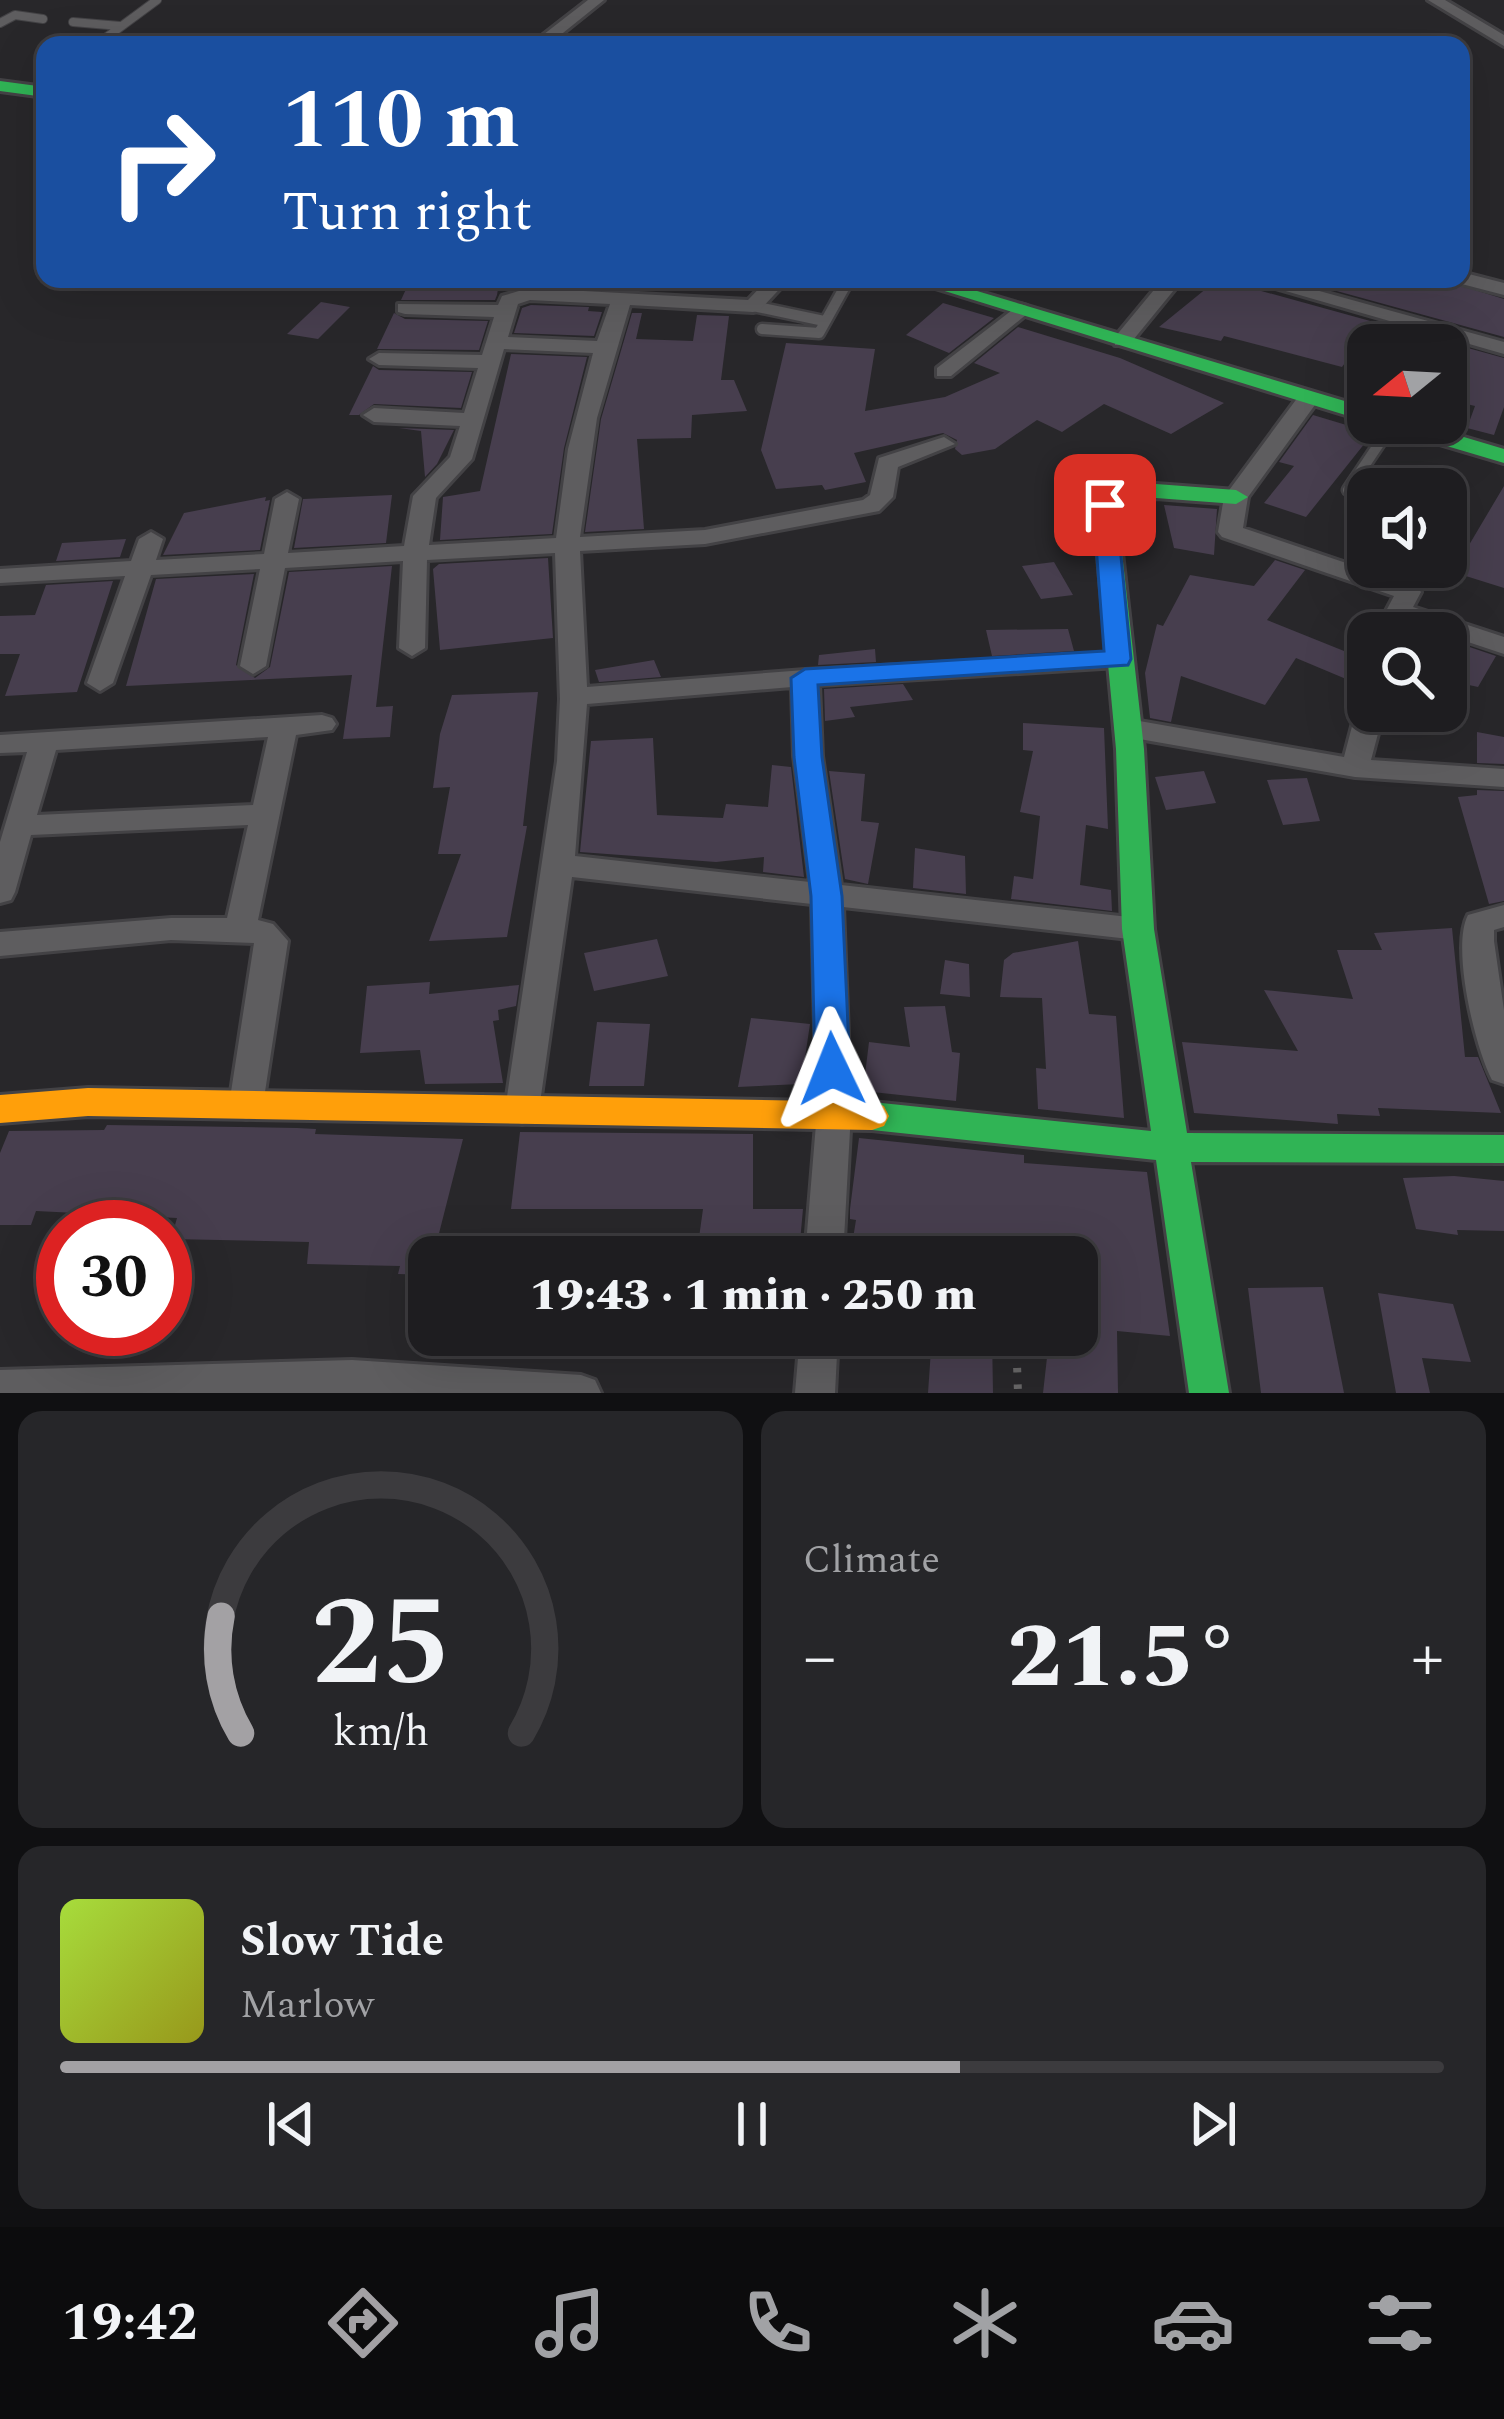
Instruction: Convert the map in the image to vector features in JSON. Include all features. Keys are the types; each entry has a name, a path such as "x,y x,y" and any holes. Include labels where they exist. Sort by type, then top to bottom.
{"main road":[{"path":"0,82 36,87"},
{"path":"946,288 1347,409"},
{"path":"1464,444 1504,456"},
{"path":"1209,1393 1138,929 1127,728 1105,505 1156,491 1236,497"},
{"path":"0,1109 88,1102 834,1112 1172,1147 1504,1149"}],"street":[{"path":"550,36 598,0"},
{"path":"1435,0 1504,41"},
{"path":"1470,281 1504,290"},
{"path":"412,648 415,554 425,496 458,465 512,298 529,294 622,299 757,318 773,288"},
{"path":"1123,341 1165,288"},
{"path":"1287,288 1504,348"},
{"path":"522,1110 571,771 574,697 567,545 578,441 622,299"},
{"path":"405,308 506,311"},
{"path":"944,371 1020,310"},
{"path":"380,359 604,347"},
{"path":"1309,398 1236,497 1230,532 1408,592 1399,612"},
{"path":"374,415 475,420"},
{"path":"0,576 727,534 864,509 878,502 887,463 944,444"},
{"path":"253,666 287,499"},
{"path":"100,682 151,539"},
{"path":"1467,638 1504,646"},
{"path":"574,697 1118,659"},
{"path":"805,678 808,757 827,896 834,1112 825,1236"},
{"path":"0,744 322,724"},
{"path":"240,930 284,727"},
{"path":"1127,728 1354,768 1504,778"},
{"path":"1354,768 1364,732"},
{"path":"0,892 44,742"},
{"path":"20,826 267,814"},
{"path":"559,865 1138,929"},
{"path":"1504,916 1479,923 1478,938 1504,1071"},
{"path":"0,944 171,929 269,934 272,941 246,1105"},
{"path":"815,1393 818,1356"},
{"path":"0,1388 352,1378 567,1392"}],"lane":[{"path":"107,36 157,0"},
{"path":"0,23 13,15 43,19"},
{"path":"73,22 120,26"},
{"path":"757,318 812,334 822,331 844,288"},
{"path":"757,318 824,321"}],"path":[{"path":"1017,1356 1018,1393"}],"building":[{"path":"407,288 498,289 495,300 401,300"},
{"path":"1207,288 1251,288 1381,324 1347,324 1347,360 1342,367 1224,336 1221,341 1159,327"},
{"path":"1326,288 1468,288 1504,299 1504,337"},
{"path":"321,302 350,307 318,339 287,334"},
{"path":"943,303 994,318 949,353 906,335"},
{"path":"589,307 588,311 602,312 594,336 514,333 522,308"},
{"path":"394,313 405,319 488,321 479,350 377,349"},
{"path":"632,313 642,313 636,339 693,341 697,315 729,316 721,380 734,380 747,411 692,415 691,438 637,439 644,529 585,532 601,419"},
{"path":"1018,327 1120,358 1224,403 1171,434 1104,404 1062,432 1037,420 995,449 962,455 955,449 957,440 943,433 854,453 866,482 825,490 822,485 776,489 761,450 786,343 875,349 865,411 945,397 1000,373 974,363"},
{"path":"1467,348 1504,358 1504,407 1494,435 1467,428 1475,406 1467,404"},
{"path":"511,354 587,357 564,448 552,534 440,540 443,497 480,491"},
{"path":"373,366 379,370 472,372 461,408 374,404 359,415 349,415"},
{"path":"1313,415 1347,425 1347,444 1364,444 1306,517 1264,503 1294,466 1279,462"},
{"path":"399,428 454,430 425,477 421,431"},
{"path":"1504,486 1504,588 1467,576 1467,548"},
{"path":"392,495 386,543 294,548 303,499"},
{"path":"266,497 265,501 270,500 260,550 163,555 184,513"},
{"path":"1164,505 1217,509 1214,555 1174,548"},
{"path":"126,539 120,557 56,561 62,543"},
{"path":"548,558 553,638 440,650 433,569 439,564"},
{"path":"1275,560 1305,570 1267,620 1347,652 1346,679 1296,658 1265,705 1181,676 1171,722 1150,718 1145,673 1157,624 1163,626 1190,575 1254,586"},
{"path":"1054,562 1073,595 1041,599 1022,566"},
{"path":"392,566 376,707 393,706 390,737 343,739 352,675 126,686 156,579 254,574 236,665 255,678 270,667 289,572"},
{"path":"113,581 77,692 5,696 20,654 0,654 0,616 35,615 46,585"},
{"path":"1068,629 1074,651 992,656 986,630"},
{"path":"1467,646 1496,656 1478,687 1467,685"},
{"path":"875,649 876,662 818,665 819,655"},
{"path":"654,660 661,677 599,682 595,670"},
{"path":"903,684 913,700 850,707 855,717 825,721 824,689"},
{"path":"538,692 523,826 527,826 507,937 429,941 461,854 438,854 450,787 433,788 440,734 452,695"},
{"path":"1023,723 1104,728 1108,829 1086,825 1080,885 1111,890 1112,911 1011,899 1014,876 1033,879 1040,816 1020,812 1033,751 1023,750"},
{"path":"1477,732 1504,737 1504,764 1477,763"},
{"path":"653,738 657,815 723,818 726,804 768,807 772,765 791,767 804,877 763,872 764,857 716,862 580,852 591,741"},
{"path":"829,771 865,774 861,821 879,823 868,884 845,879"},
{"path":"1204,771 1216,803 1166,810 1155,777"},
{"path":"1307,778 1320,821 1283,825 1267,780"},
{"path":"1477,790 1504,791 1504,901 1489,904 1458,797 1477,795"},
{"path":"915,848 965,856 966,894 913,888"},
{"path":"1452,928 1465,1057 1478,1057 1501,1113 1378,1108 1380,1116 1337,1114 1338,1124 1194,1113 1182,1042 1298,1051 1264,990 1353,999 1337,950 1382,950 1374,933"},
{"path":"657,939 668,976 594,991 584,953"},
{"path":"1078,941 1089,1014 1116,1016 1124,1118 1038,1109 1036,1068 1046,1069 1042,998 1000,997 1004,960 1013,953"},
{"path":"945,960 969,964 970,997 940,994"},
{"path":"430,982 429,994 519,985 516,1006 498,1010 499,1020 493,1021 503,1083 425,1084 420,1050 360,1053 367,986"},
{"path":"945,1006 952,1052 960,1053 956,1101 863,1091 869,1042 910,1047 904,1007"},
{"path":"751,1018 810,1024 801,1084 738,1087"},
{"path":"597,1022 650,1024 644,1086 589,1086"},
{"path":"107,1125 297,1128 316,1129 315,1134 463,1139 438,1236 408,1236 408,1274 398,1274 400,1266 307,1264 309,1242 192,1239 192,1200 36,1200 31,1225 0,1225 0,1153 9,1131 104,1130"},
{"path":"520,1132 753,1134 753,1209 803,1209 801,1236 699,1236 703,1209 511,1209"},
{"path":"859,1138 1024,1155 1024,1163 1147,1172 1170,1336 1117,1331 1118,1393 1043,1393 1047,1356 1098,1356 1098,1236 853,1236 856,1220 850,1219"},
{"path":"1403,1178 1504,1181 1504,1231 1457,1230 1458,1235 1416,1229"},
{"path":"1323,1287 1344,1393 1261,1393 1248,1288"},
{"path":"1378,1293 1453,1304 1471,1362 1422,1358 1430,1393 1396,1393"},
{"path":"931,1356 992,1356 993,1393 928,1393"}],"traffic: fast":[{"path":"0,86 36,91"},
{"path":"946,288 1347,409"},
{"path":"1464,444 1504,456"},
{"path":"1209,1393 1138,929 1130,749 1105,504 1156,491 1236,497"},
{"path":"872,1116 1172,1147 1504,1149"}],"traffic: slow":[{"path":"0,1109 88,1102 872,1116"}],"route":[{"path":"832,1069 827,896 808,757 805,678 1118,659 1105,505"}]}
